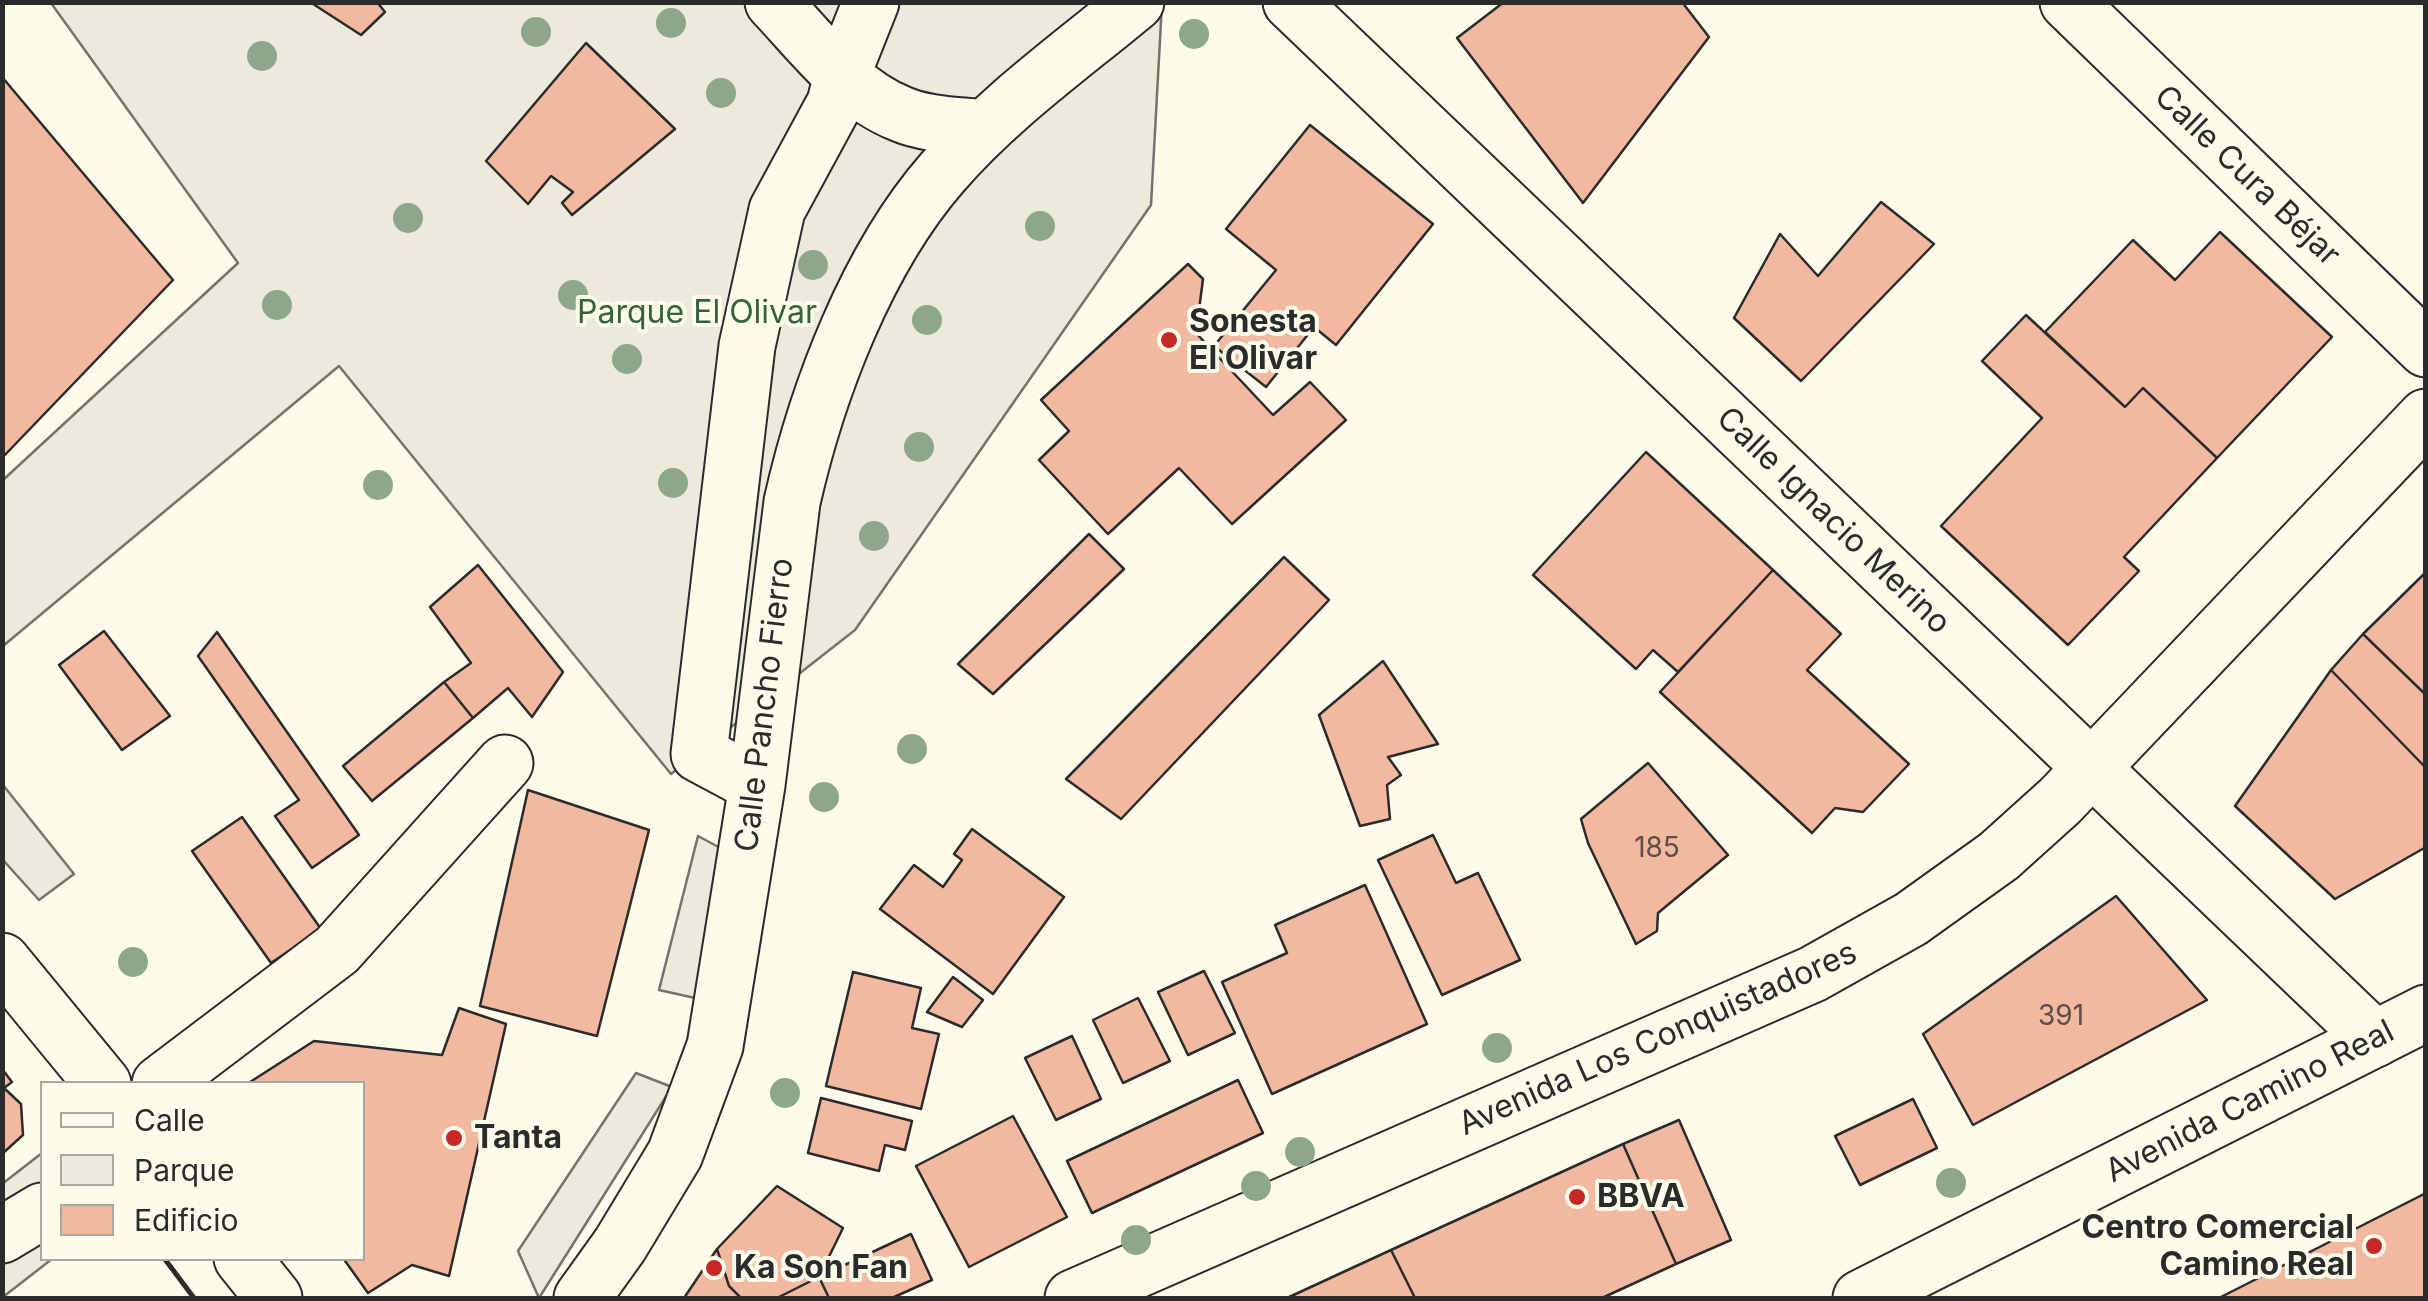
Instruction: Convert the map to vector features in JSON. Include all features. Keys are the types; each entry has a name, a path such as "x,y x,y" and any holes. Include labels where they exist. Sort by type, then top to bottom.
{"street":[{"path":"773,2 842,75 869,96 901,114 940,124 985,128"},
{"path":"757,785 699,754 745,365 777,210 835,103 842,75 872,2"},
{"name":"Calle Pancho Fierro","path":"582,1298 620,1245 675,1154 714,1046 757,785 792,502 802,457 863,292 902,225 942,173 985,128 1136,2"},
{"name":"Calle Ignacio Merino","path":"1291,2 2374,1039"},
{"name":"Calle Cura Béjar","path":"2068,2 2426,349"},
{"name":"Avenida Los Conquistadores","path":"1073,1298 1813,974 1911,919 1984,866 2092,770 2426,417"},
{"path":"164,1081 336,950 506,763"},
{"path":"2,961 92,1078"},
{"name":"Avenida Camino Real","path":"1861,1298 2426,1013"},
{"path":"2,1235 40,1212"},
{"path":"244,1261 274,1298"}],"green space":[{"name":"Parque El Olivar","path":"51,3 1162,3 1151,205 855,630 671,774 339,366 3,646 3,480 238,263"},
{"path":"3,785 74,874 39,900 3,860"}],"shaded area":[{"path":"698,836 726,851 695,998 659,990"},
{"path":"636,1073 672,1087 539,1298 518,1251"},
{"path":"40,1155 40,1261 49,1261 3,1297 2,1184"}],"building":[{"path":"310,2 377,2 385,12 361,35"},
{"path":"1504,2 1682,2 1709,37 1583,203 1457,38"},
{"path":"586,43 675,129 572,215 562,203 573,192 551,176 528,204 486,161"},
{"path":"2,77 173,280 2,458"},
{"path":"1310,125 1433,224 1336,345 1314,327 1266,387 1214,346 1276,270 1226,229"},
{"path":"1881,202 1934,244 1801,381 1734,318 1780,234 1818,276"},
{"path":"2220,232 2332,337 2217,458 2143,388 2125,407 2045,332 2133,240 2175,280"},
{"path":"1188,264 1203,279 1196,333 1273,415 1310,382 1346,420 1232,524 1179,468 1108,534 1039,460 1069,431 1041,400"},
{"path":"2026,315 2125,407 2143,388 2217,458 2124,557 2139,571 2068,645 1941,526 2042,418 1982,361"},
{"path":"1646,452 1773,570 1678,672 1653,650 1636,669 1533,575"},
{"path":"1089,534 1124,569 993,694 958,664"},
{"path":"1284,557 1329,600 1121,819 1066,779"},
{"path":"478,565 563,672 532,717 508,688 473,718 444,682 471,663 430,607"},
{"path":"1773,570 1841,634 1807,670 1909,764 1863,812 1835,808 1812,833 1660,692"},
{"path":"2426,572 2426,695 2363,634"},
{"path":"104,631 170,716 122,750 59,665"},
{"path":"217,632 359,835 312,868 275,816 299,800 198,656"},
{"path":"2363,634 2426,695 2426,768 2331,670"},
{"path":"1383,661 1438,744 1388,757 1401,775 1387,785 1390,819 1360,826 1319,715"},
{"path":"2331,670 2426,768 2426,847 2335,899 2235,806"},
{"path":"444,682 473,718 372,801 343,766"},
{"path":"1648,763 1728,855 1658,913 1657,931 1636,944 1588,843 1581,819"},
{"path":"528,790 649,830 597,1036 480,1006"},
{"path":"242,817 321,929 271,963 192,851"},
{"path":"972,829 1064,897 993,994 880,909 914,865 943,887 962,860 954,854"},
{"path":"1433,835 1456,883 1478,873 1520,960 1442,995 1378,860"},
{"path":"1365,885 1427,1024 1272,1094 1222,982 1287,953 1275,925"},
{"path":"2116,896 2207,1000 1973,1125 1923,1034"},
{"path":"1204,971 1235,1033 1188,1055 1158,992"},
{"path":"853,972 921,988 912,1028 939,1034 921,1109 826,1086"},
{"path":"953,977 983,1000 962,1027 927,1012"},
{"path":"1138,998 1170,1061 1123,1083 1093,1020"},
{"path":"459,1008 506,1024 449,1276 412,1265 368,1293 345,1261 365,1261 365,1081 252,1081 314,1041 442,1055"},
{"path":"1072,1036 1101,1099 1056,1120 1025,1058"},
{"path":"2,1069 12,1082 4,1088 21,1104 23,1135 2,1154"},
{"path":"1238,1080 1263,1133 1092,1213 1067,1161"},
{"path":"821,1098 912,1121 905,1150 885,1145 879,1171 808,1153"},
{"path":"1913,1099 1937,1148 1860,1185 1835,1136"},
{"path":"1013,1116 1067,1217 969,1267 916,1166"},
{"path":"1679,1120 1731,1240 1676,1264 1623,1144"},
{"name":"BBVA","path":"1623,1144 1676,1264 1602,1298 1415,1298 1391,1250"},
{"path":"777,1186 843,1228 819,1277 777,1298 741,1298 729,1286 717,1249"},
{"name":"Centro Comercial Camino Real","path":"2426,1193 2426,1298 2219,1298"},
{"path":"911,1234 932,1280 892,1298 829,1298 819,1277"},
{"name":"Ka Son Fan","path":"717,1249 729,1286 741,1298 684,1298"},
{"path":"1391,1250 1415,1298 1287,1298"},
{"path":"819,1277 829,1298 777,1298"}],"wall":[{"path":"166,1261 194,1298"}],"place":[{"name":"Sonesta El Olivar","path":"1169,340"},
{"name":"Tanta","path":"454,1138"},
{"name":"BBVA","path":"1577,1197"},
{"name":"Centro Comercial Camino Real","path":"2374,1246"},
{"name":"Ka Son Fan","path":"714,1268"}]}
